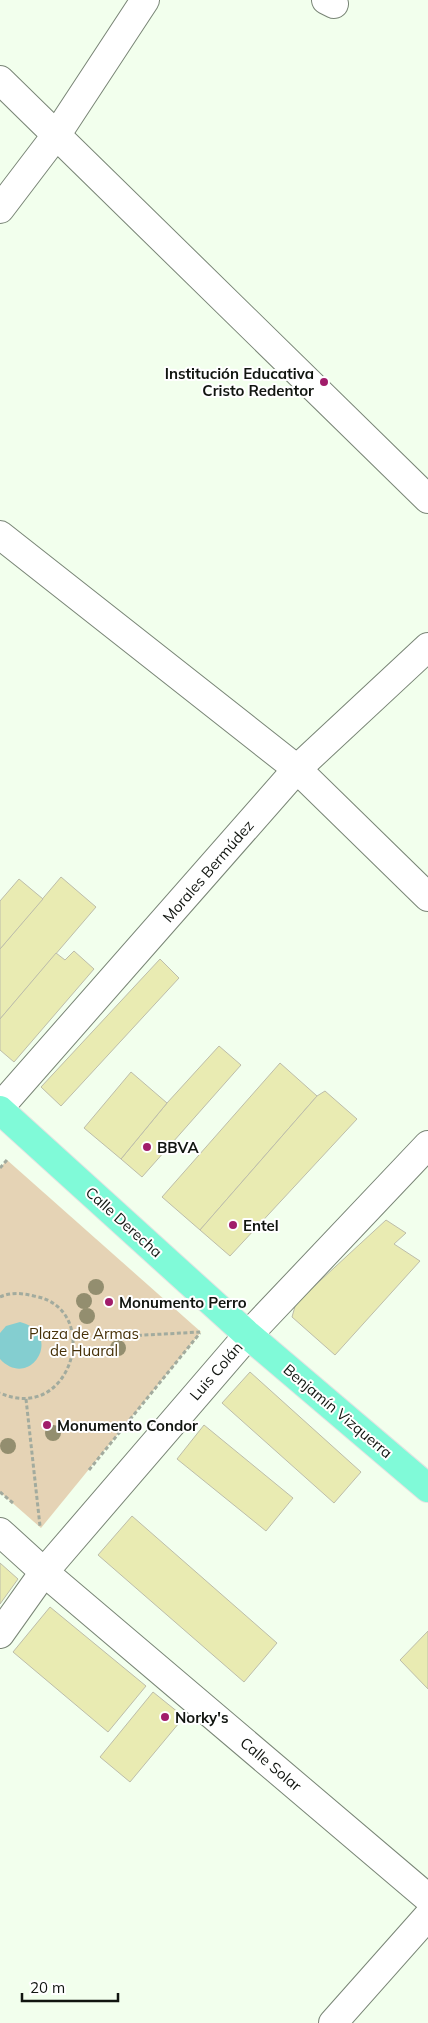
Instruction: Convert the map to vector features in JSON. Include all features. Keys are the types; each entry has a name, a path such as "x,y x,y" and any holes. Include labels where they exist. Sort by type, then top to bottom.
{"main road":[{"name":"Calle Derecha","path":"0,1108 248,1334"},
{"name":"Benjamín Vizquerra","path":"248,1334 428,1488"}],"street":[{"path":"0,209 57,134 145,0"},
{"path":"0,80 428,499"},
{"path":"0,535 297,769 428,897"},
{"name":"Morales Bermúdez","path":"0,1108 297,769 428,647"},
{"name":"Luis Colán","path":"0,1634 44,1572 248,1334 428,1145"},
{"name":"Calle Solar","path":"0,1532 44,1572 428,1898"},
{"path":"333,2023 428,1916"}],"path":[{"path":"0,1168 8,1160 14,1166"},
{"path":"0,1297 10,1293 45,1298 59,1308 69,1323 73,1339 73,1356 67,1372 57,1386 42,1394 26,1399 9,1397 0,1393"},
{"path":"194,1325 201,1332"},
{"path":"73,1339 201,1332"},
{"path":"84,1476 201,1332"},
{"path":"26,1399 41,1528 47,1521"}],"green space":[{"name":"Plaza de Armas de Huaral","path":"7,1160 201,1332 41,1528 0,1492 0,1168"}],"water":[{"path":"20,1322 33,1328 40,1337 41,1347 38,1357 31,1365 22,1368 11,1367 0,1359 0,1333 6,1326"}],"building":[{"path":"61,877 96,907 0,1019 0,949"},
{"path":"19,879 43,899 0,949 0,901"},
{"path":"74,951 94,969 14,1062 0,1050 0,1019 56,953 65,960"},
{"path":"160,959 179,978 61,1106 41,1087"},
{"path":"219,1046 241,1065 142,1177 121,1159 167,1103"},
{"path":"280,1063 317,1096 200,1230 162,1197"},
{"path":"131,1072 167,1103 121,1159 84,1128"},
{"path":"325,1091 357,1119 230,1256 200,1230 317,1096"},
{"path":"386,1220 406,1233 394,1244 420,1261 335,1355 292,1317 296,1303"},
{"path":"250,1372 361,1472 334,1503 222,1403"},
{"path":"204,1425 293,1498 266,1531 177,1459"},
{"path":"132,1516 277,1643 244,1682 98,1555"},
{"path":"0,1563 18,1579 0,1604"},
{"path":"50,1607 146,1686 108,1732 13,1652"},
{"path":"428,1631 428,1689 400,1660"},
{"path":"153,1692 184,1717 130,1782 100,1757"}],"place":[{"name":"Institución Educativa Cristo Redentor","path":"324,382"},
{"name":"BBVA","path":"147,1147"},
{"name":"Entel","path":"233,1225"},
{"name":"Monumento Perro","path":"109,1302"},
{"name":"Monumento Condor","path":"47,1425"},
{"name":"Norky's","path":"165,1717"}]}
